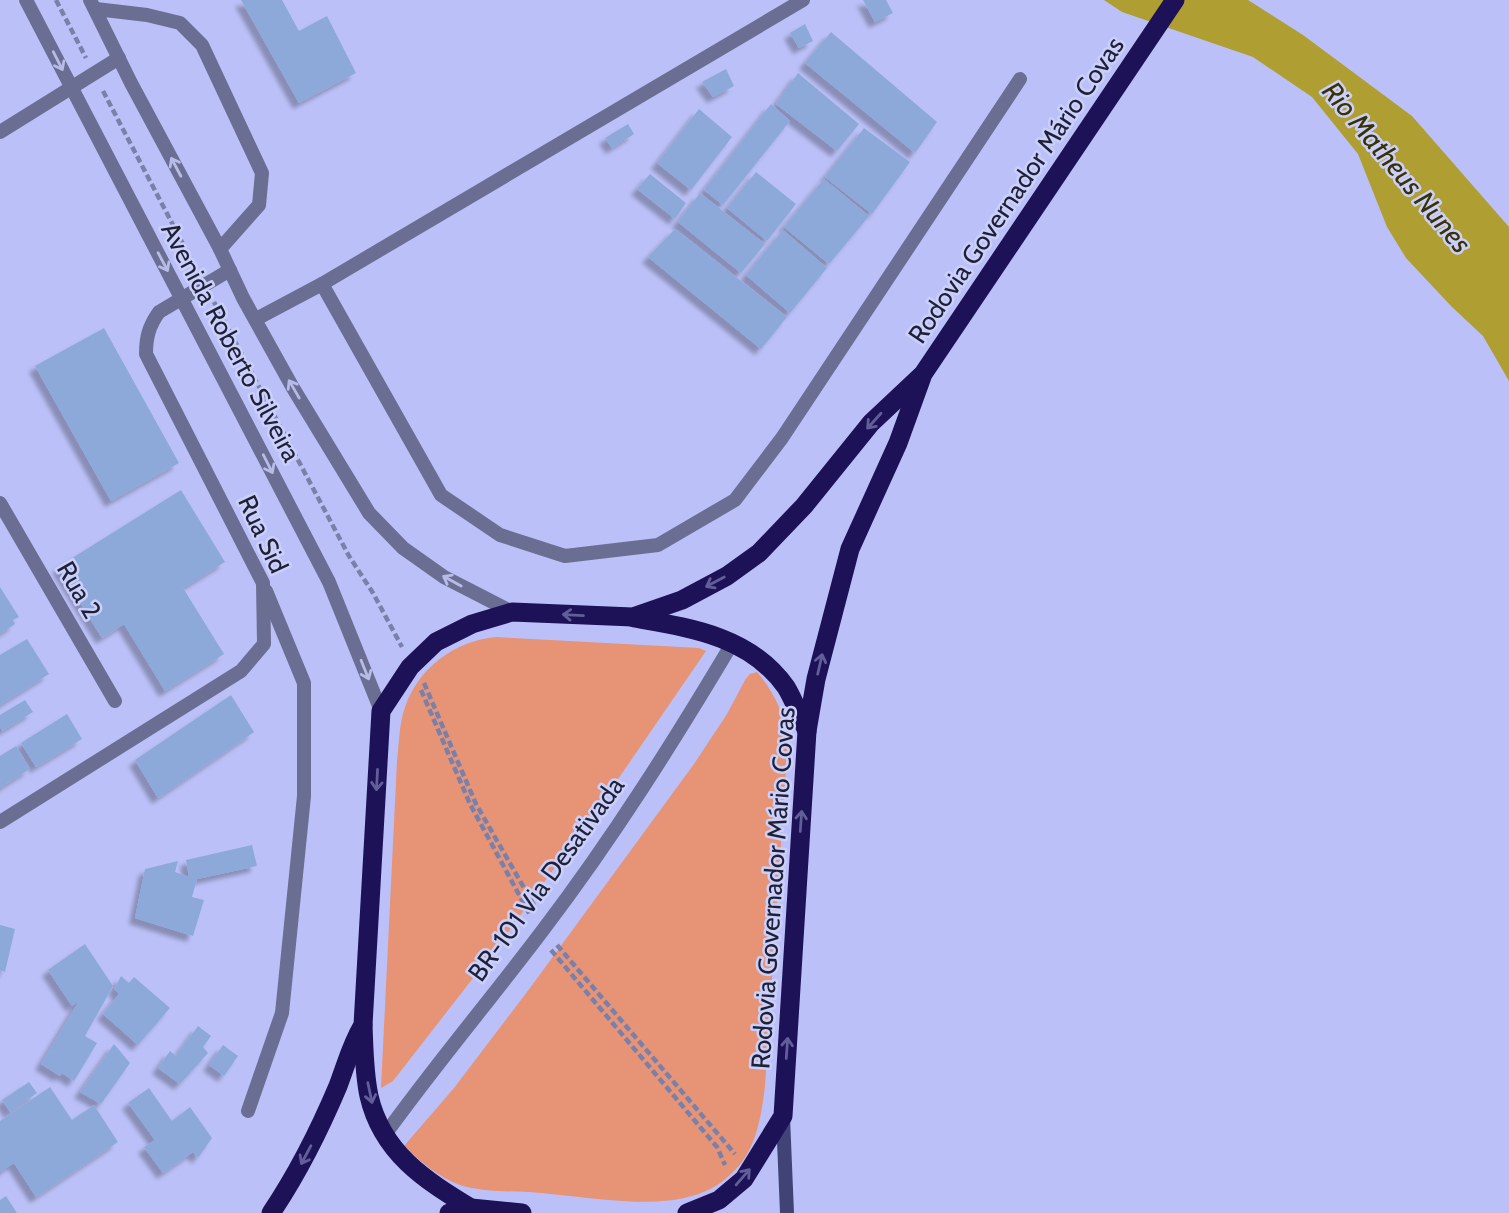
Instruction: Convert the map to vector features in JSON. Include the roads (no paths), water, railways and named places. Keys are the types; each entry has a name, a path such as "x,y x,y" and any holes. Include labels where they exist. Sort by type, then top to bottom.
{"highway":[{"name":"Rodovia Governador Mário Covas","path":"271,1213 317,1134 339,1083 351,1045 363,1025 381,712 410,667 436,642 472,624 512,612 633,617 682,600 727,576 758,553 804,506 871,423 923,374 1175,0"},
{"name":"Rodovia Governador Mário Covas","path":"687,1213 719,1200 744,1179 783,1116 807,731 827,633 850,549 898,443 923,374"},
{"path":"633,617 700,629 733,642 763,661 786,688 807,731"},
{"path":"363,1025 369,1096 384,1136 408,1165 471,1208"},
{"path":"449,1213 471,1208 522,1213"}],"main road":[{"path":"783,1116 787,1213"}],"street":[{"name":"Avenida Roberto Silveira","path":"26,0 329,582 381,712"},
{"path":"256,319 322,284 803,0"},
{"name":"Avenida Roberto Silveira","path":"93,5 293,388 369,513 403,548 444,577 512,612"},
{"path":"93,5 180,23 202,45 262,173 259,205 220,249"},
{"path":"0,132 119,58"},
{"path":"322,284 441,495 500,535 565,556 658,545 735,500 782,438 1020,79"},
{"name":"Rua Sid","path":"0,822 241,671 264,644 263,583 146,354 146,340 151,323 159,312 230,270"},
{"name":"Rua 2","path":"0,503 115,701"},
{"path":"248,1111 282,1013 304,796 304,683 263,583"},
{"name":"BR-101 Via Desativada","path":"384,1136 545,927 663,760 733,642"}],"water":[{"name":"Rio Matheus Nunes","path":"1104,0 1248,0 1303,35 1412,116 1509,227 1509,381 1483,336 1406,258 1387,227 1358,154 1312,97 1253,57 1122,12"}]}
